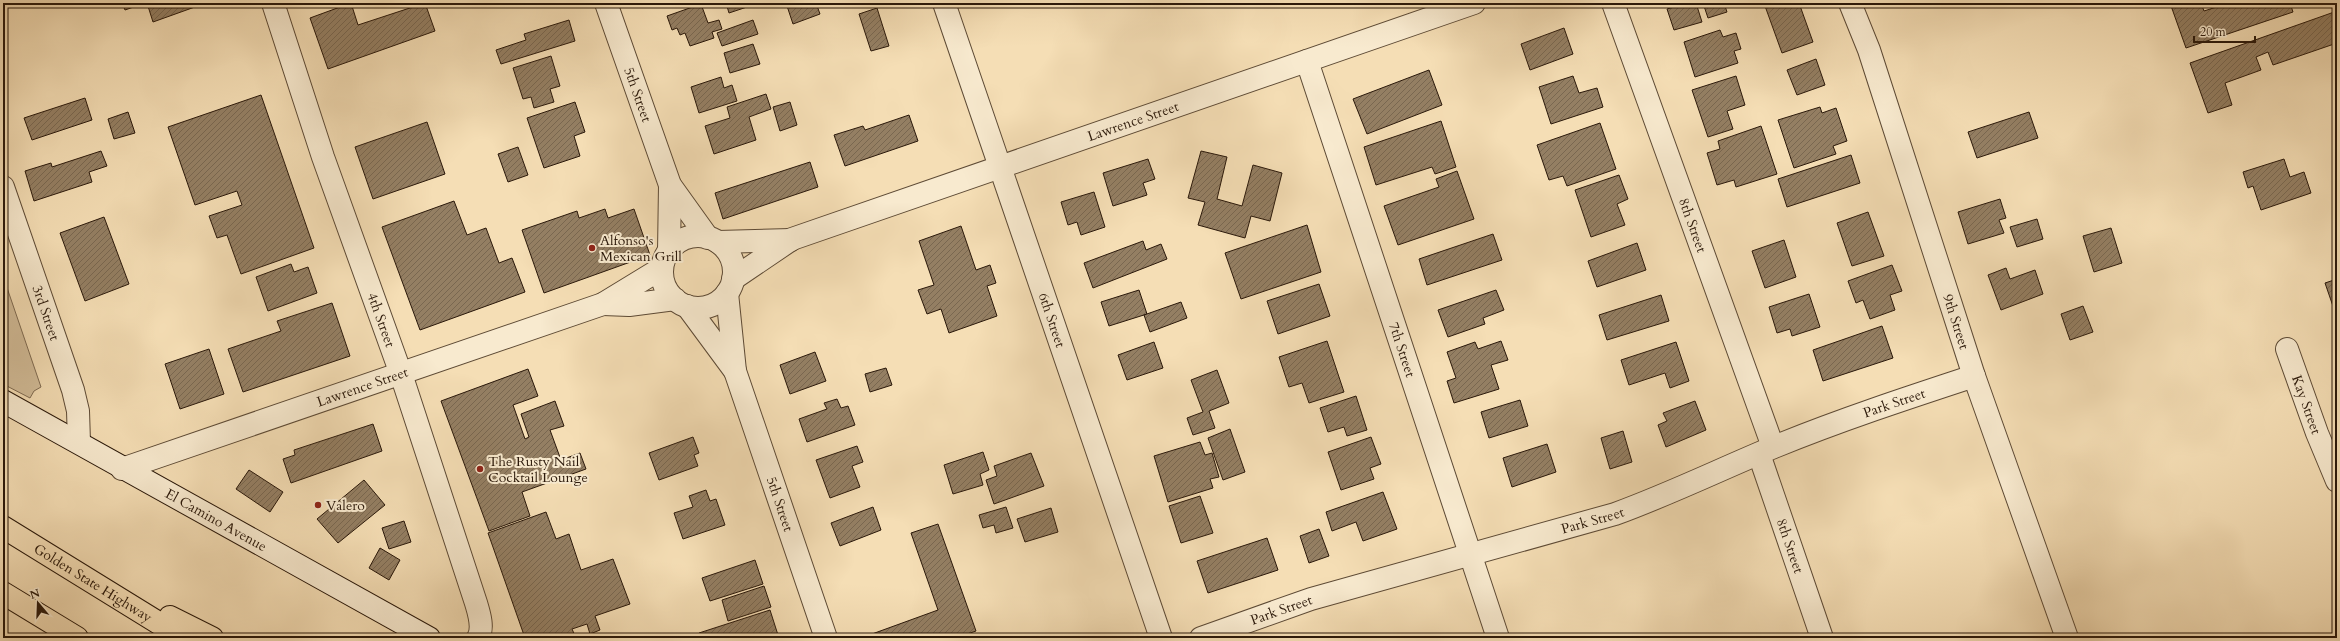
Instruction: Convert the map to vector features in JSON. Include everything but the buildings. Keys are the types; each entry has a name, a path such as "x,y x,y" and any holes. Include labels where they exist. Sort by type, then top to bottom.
{"highway":[{"name":"Golden State Highway","path":"3,527 183,638"},
{"path":"74,570 212,638"},
{"path":"3,593 78,638"}],"street":[{"name":"4th Street","path":"273,3 323,157 401,374 480,616 480,634 478,638"},
{"name":"5th Street","path":"606,3 670,185 713,240"},
{"name":"6th Street","path":"944,3 1161,638"},
{"name":"Lawrence Street","path":"730,286 792,240 1474,3"},
{"name":"8th Street","path":"1613,3 1766,451 1822,638"},
{"name":"9th Street","path":"1850,3 1869,50 1974,376 2067,638"},
{"name":"7th Street","path":"1307,61 1498,638"},
{"name":"5th Street","path":"666,260 670,185"},
{"name":"3rd Street","path":"3,187 73,390 78,411 79,442"},
{"path":"697,236 713,240 729,254 734,267 730,286 712,305 701,308 681,303 666,288 666,260 680,241 697,236"},
{"name":"Lawrence Street","path":"713,240 792,240"},
{"name":"Lawrence Street","path":"122,469 603,304 666,260"},
{"name":"5th Street","path":"730,286 735,371 826,638"},
{"name":"Lawrence Street","path":"603,304 629,305 681,303"},
{"name":"5th Street","path":"681,303 735,371"},
{"name":"Kay Street","path":"2287,349 2317,433 2337,481"},
{"name":"Park Street","path":"1201,638 1311,599 1615,514 1659,498 1766,451 1844,420 1974,376"},
{"name":"El Camino Avenue","path":"3,401 79,442 122,469 429,638"}],"shaded area":[{"path":"3,276 41,387 34,391 30,398 3,384"}],"place":[{"name":"Alfonso's Mexican Grill","path":"592,248"},
{"name":"The Rusty Nail Cocktail Lounge","path":"480,469"},
{"name":"Valero","path":"318,505"}]}
